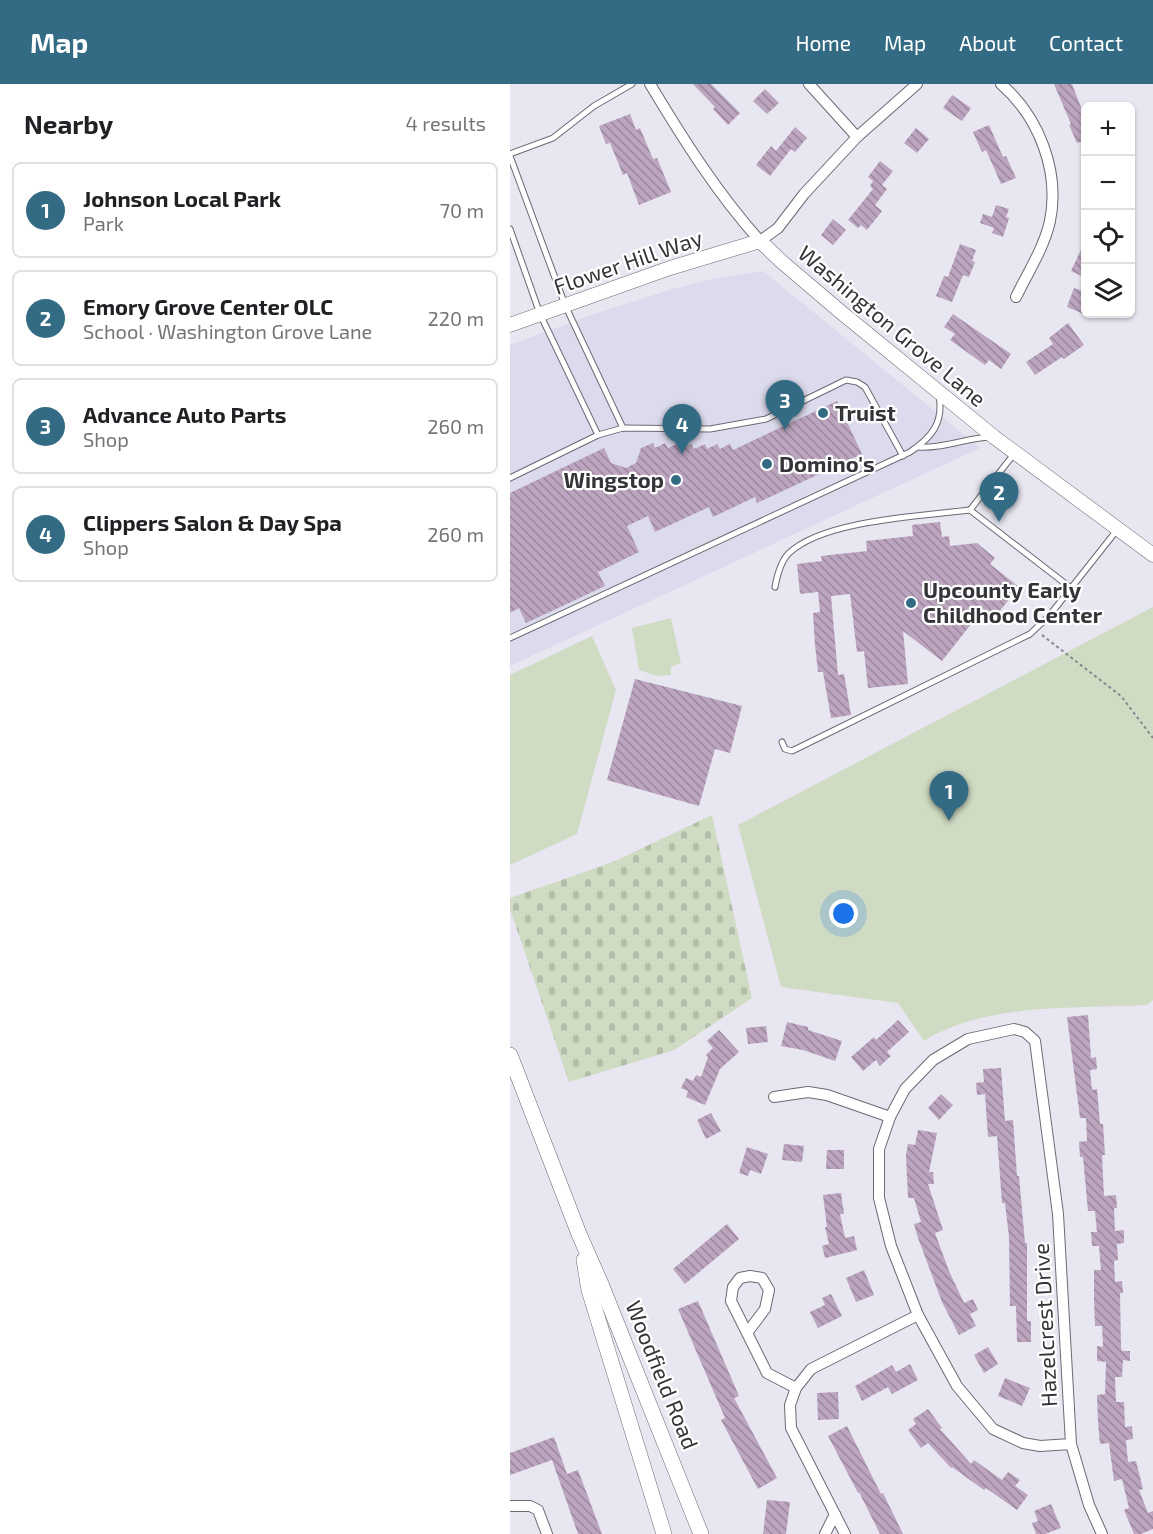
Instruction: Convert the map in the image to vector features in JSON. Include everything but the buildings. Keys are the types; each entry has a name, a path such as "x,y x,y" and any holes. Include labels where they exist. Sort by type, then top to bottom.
{"main road":[{"name":"Woodfield Road","path":"510,1055 579,1234 701,1534"},
{"name":"Woodfield Road","path":"579,1234 589,1290 664,1534"}],"street":[{"name":"Washington Grove Lane","path":"650,84 695,157 760,241 790,269 994,437 1153,555"},
{"path":"809,84 857,137"},
{"path":"760,241 778,228 804,194 857,137 917,84"},
{"path":"1001,84 1013,94 1034,123 1044,144 1053,187 1050,221 1040,249 1016,297"},
{"name":"Flower Hill Way","path":"510,325 670,268 760,241"},
{"name":"Hazelcrest Drive","path":"890,1117 905,1089 933,1060 968,1039 1014,1029 1025,1032 1035,1041 1058,1214 1071,1444 1089,1505 1102,1534"},
{"path":"774,1097 808,1092 827,1095 890,1117 879,1149 879,1198 891,1246 918,1315 957,1386 993,1429 1023,1443 1041,1446 1071,1444"},
{"path":"747,1333 765,1309 769,1290 762,1278 750,1276 740,1278 733,1287 731,1301 766,1373 796,1388"},
{"path":"845,1534 791,1428 790,1405 796,1388 811,1369 918,1315"},
{"path":"510,1506 530,1506 538,1510 547,1534"},
{"path":"825,1534 835,1514"}],"lane":[{"path":"623,428 565,305 510,155 553,138 594,106 632,84"},
{"path":"510,229 540,314 598,435"},
{"path":"510,478 598,435 623,428 710,429 766,419 846,381 857,382 865,387 903,456"},
{"path":"510,638 903,456 934,433 941,409 938,392"},
{"path":"918,447 927,448 994,437"},
{"path":"970,510 1015,453"},
{"path":"775,587 778,572 787,554 807,541 855,524 970,510 1071,588"},
{"path":"782,742 785,749 792,751 1030,634 1049,616 1118,529"}],"path":[{"path":"1035,629 1121,696 1153,738"}],"shaded area":[{"path":"763,271 980,448 510,666 510,345 597,313 673,289 716,278"}],"green space":[{"path":"1153,607 1153,1000 1147,1005 1032,1010 975,1019 948,1028 924,1041 898,1003 781,987 738,825"},
{"path":"671,618 681,663 671,667 671,675 657,676 639,670 632,628"},
{"path":"592,636 616,690 577,834 510,865 510,675"},
{"path":"712,815 752,998 674,1050 569,1082 510,909 510,898 613,862"}],"place":[{"name":"Truist","path":"823,413"},
{"name":"Advance Auto Parts","path":"785,430"},
{"name":"Clippers Salon & Day Spa","path":"682,454"},
{"name":"Domino's","path":"767,464"},
{"name":"Wingstop","path":"676,480"},
{"name":"Emory Grove Center OLC","path":"999,522"},
{"name":"Upcounty Early Childhood Center","path":"911,603"},
{"name":"Johnson Local Park","path":"949,821"}]}
